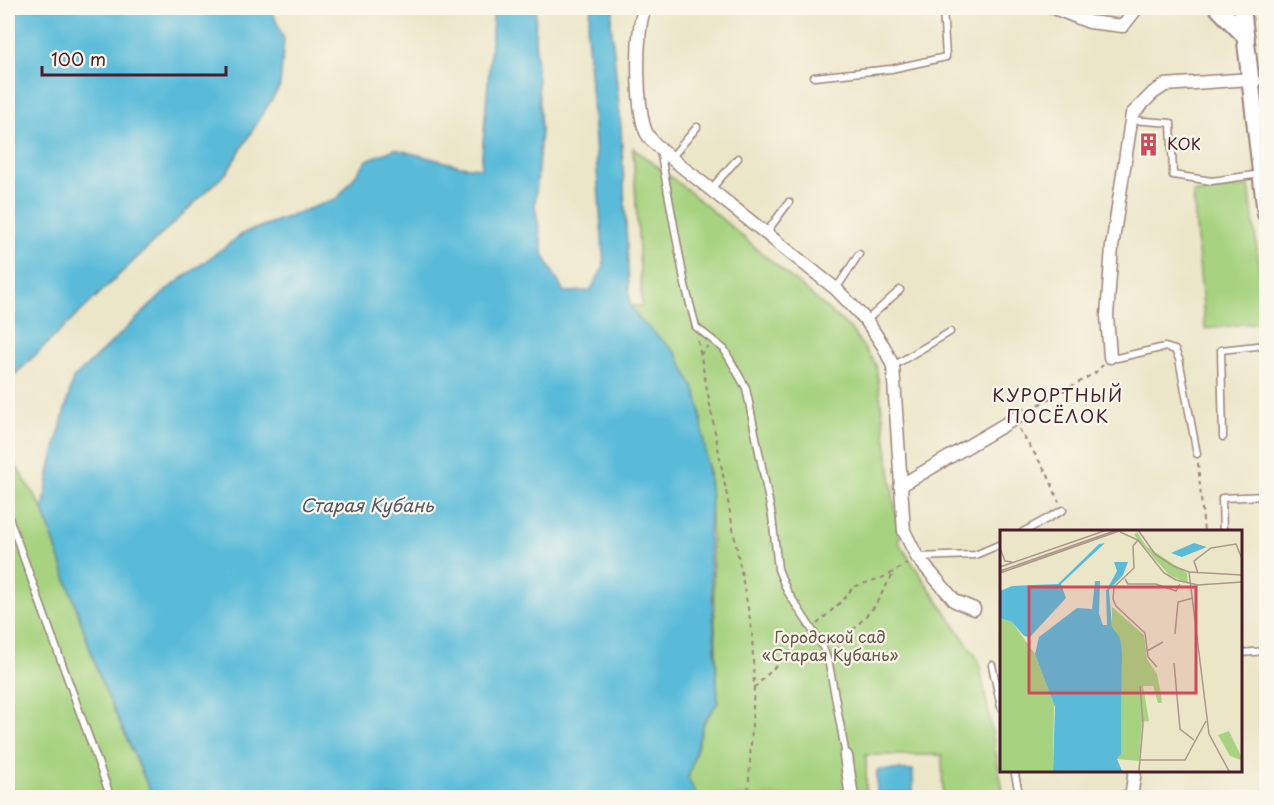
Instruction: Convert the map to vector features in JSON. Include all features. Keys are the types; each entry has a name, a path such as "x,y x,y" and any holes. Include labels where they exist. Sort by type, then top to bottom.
{"street":[{"path":"645,8 641,16 639,39 639,89 647,134 671,158 836,289 866,321 884,347 893,366 904,531 917,557 955,601 974,609"},
{"path":"1054,8 1089,22 1124,26 1137,8"},
{"path":"1218,8 1229,16 1246,38"},
{"path":"1242,8 1246,38 1259,81 1266,214"},
{"path":"1246,38 1254,8"},
{"path":"1110,357 1107,316 1112,247 1132,114 1153,93 1166,86 1259,81"},
{"path":"900,486 1017,417"},
{"path":"846,756 852,798"},
{"path":"1131,795 1134,772"}],"lane":[{"path":"814,77 891,69 946,57 943,8"},
{"path":"1131,120 1171,123 1173,175 1212,181 1264,180"},
{"path":"671,158 697,127"},
{"path":"659,147 685,285 696,327 724,349 746,388 772,516 778,569 787,591 812,629 826,659 846,756"},
{"path":"711,189 738,158"},
{"path":"766,233 789,202"},
{"path":"836,289 859,254"},
{"path":"866,321 900,290"},
{"path":"893,366 950,332"},
{"path":"1223,437 1221,350 1266,345"},
{"path":"1110,357 1118,358 1165,347 1175,350 1179,359 1197,454"},
{"path":"1223,530 1222,498 1266,496"},
{"path":"1027,530 1063,510"},
{"path":"8,515 111,798"},
{"path":"917,557 975,555 1000,543"},
{"path":"1241,653 1266,651"},
{"path":"992,665 1000,702"},
{"path":"1014,772 1020,798"},
{"path":"1108,798 1131,795"}],"path":[{"path":"696,327 752,630 754,688 748,798"},
{"path":"1063,510 1052,490 1048,475 1017,417 1095,373 1110,357"},
{"path":"1197,454 1204,530"},
{"path":"754,688 844,599 853,587 862,582 887,576 917,557"},
{"path":"826,659 874,607 897,569"}],"green space":[{"name":"Городской сад «Старая Кубань»","path":"633,148 690,192 850,328 876,365 900,545 979,661 1004,797 943,797 942,755 866,755 866,797 696,796 688,778 704,722 718,702 709,468 639,319 630,306 642,306"},
{"path":"1249,186 1266,321 1205,329 1193,193"},
{"path":"8,453 43,509 101,681 153,797 8,797"}],"water":[{"path":"8,8 271,8 284,39 280,86 227,172 8,381"},
{"name":"Старая Кубань","path":"494,8 536,8 535,38 541,131 535,206 544,256 564,292 590,291 604,266 587,31 591,8 614,8 611,22 621,127 630,305 639,319 676,353 695,390 700,409 711,498 709,536 718,702 704,722 688,778 697,797 153,797 101,681 43,509 51,464 73,379 169,288 244,233 338,198 367,160 395,149 461,166 481,168"},
{"path":"877,770 913,770 913,793 877,793"}],"place":[{"name":"КОК","path":"1149,144"}],"district":[{"name":"КУРОРТНЫЙ ПОСЁЛОК","path":"1058,406"}]}
